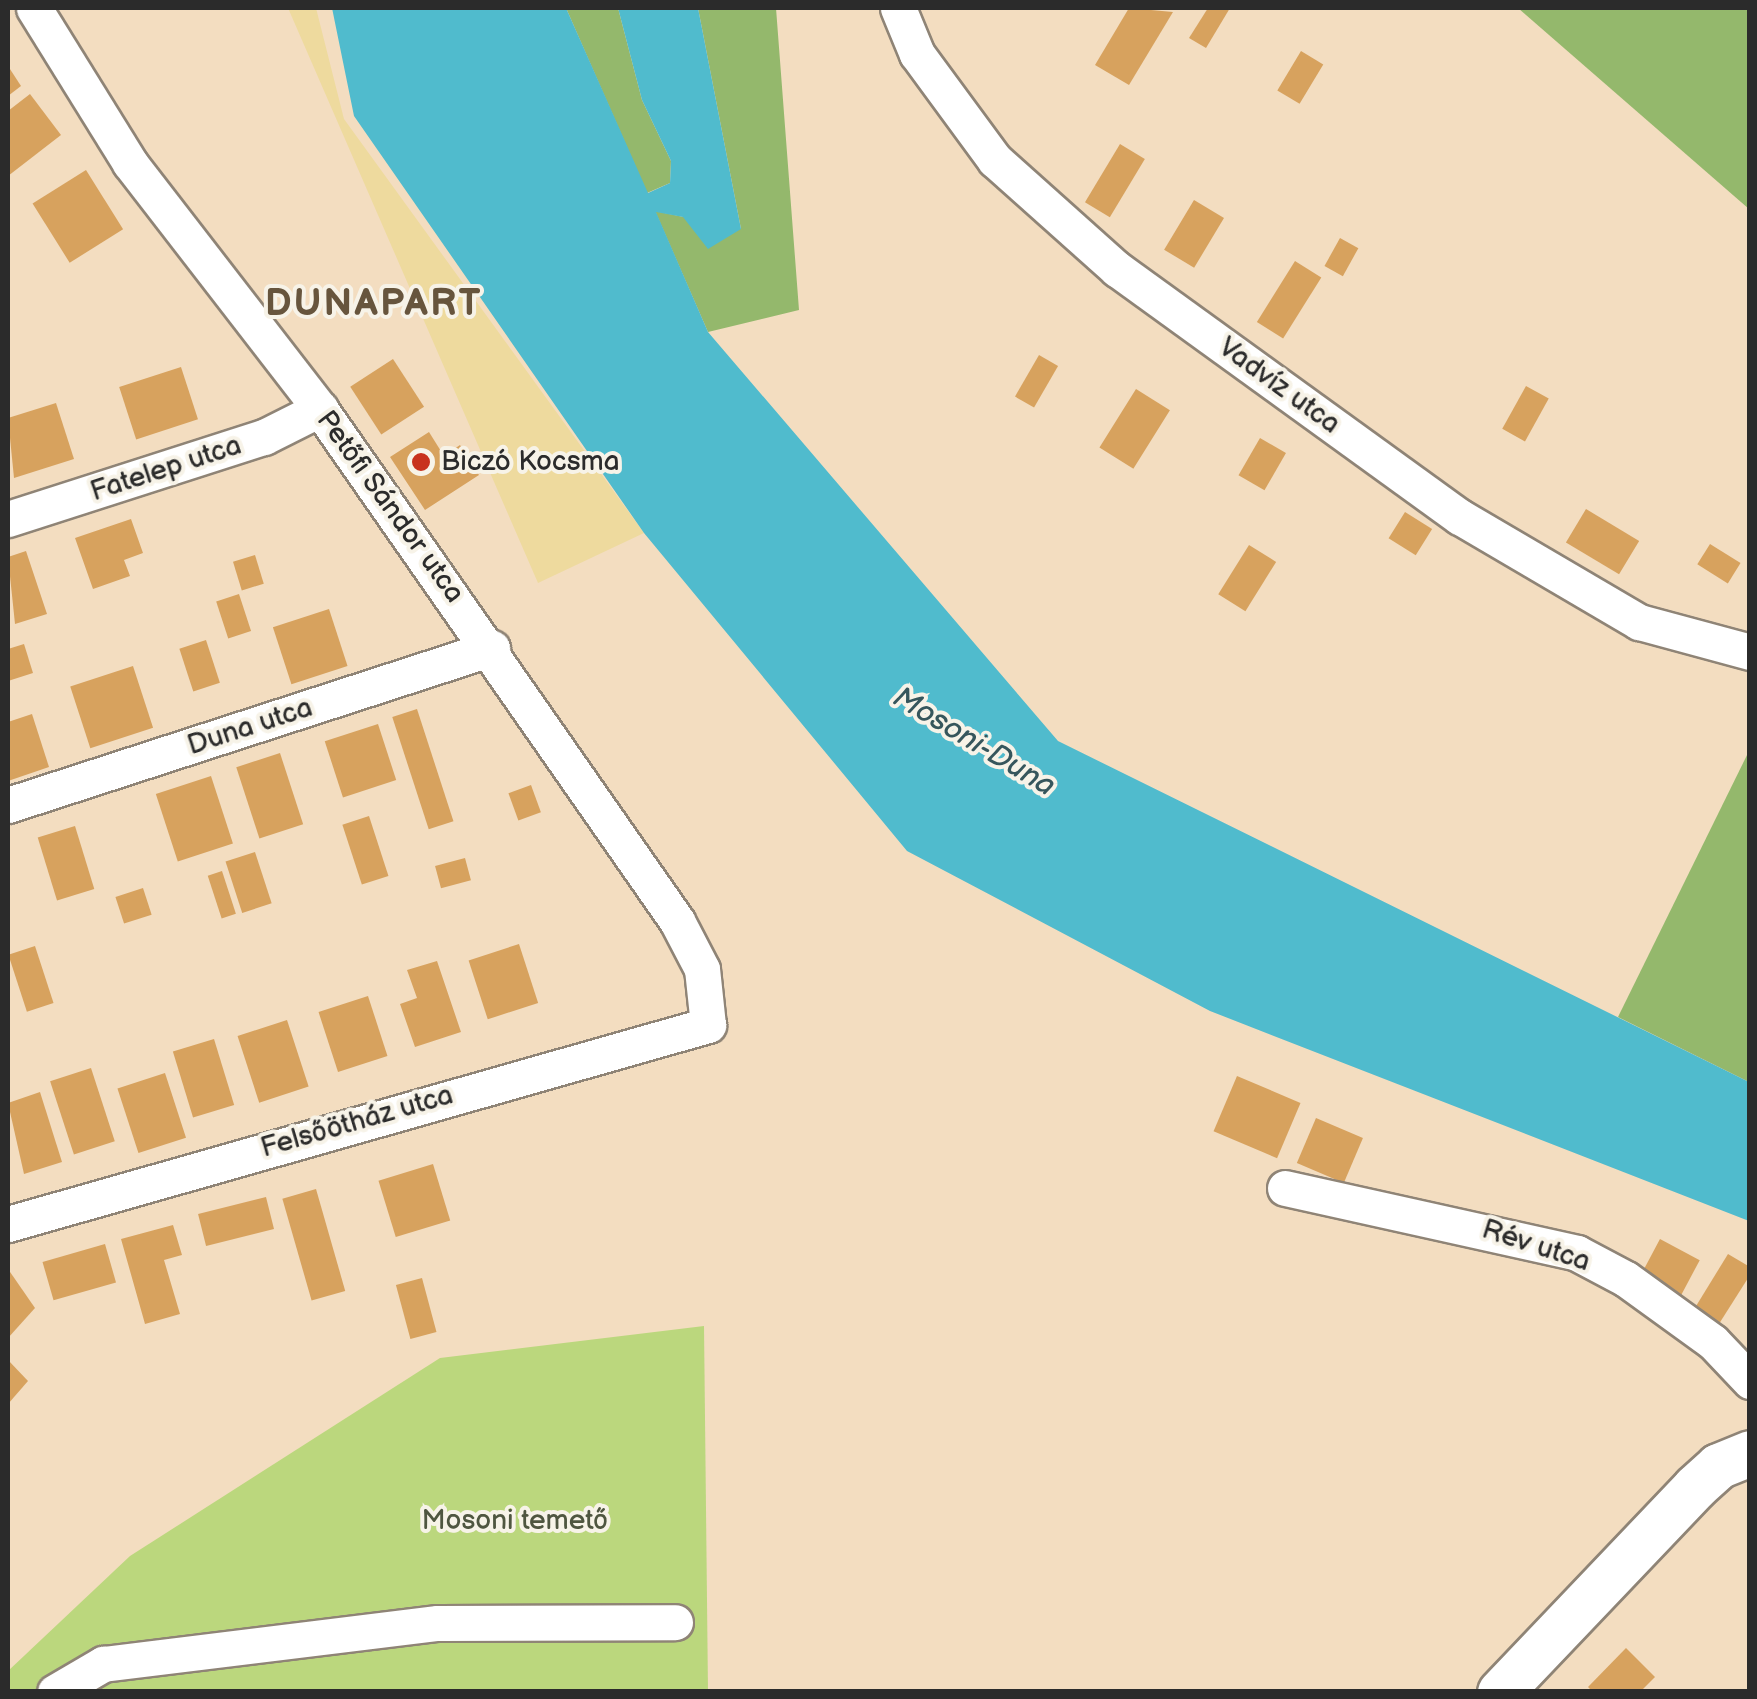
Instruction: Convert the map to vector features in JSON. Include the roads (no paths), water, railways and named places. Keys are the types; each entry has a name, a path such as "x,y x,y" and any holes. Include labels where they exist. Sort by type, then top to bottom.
{"main road":[{"path":"1500,1692 1718,1466 1750,1453"}],"street":[{"name":"Petőfi Sándor utca","path":"34,8 130,163 320,409 492,648 677,922 702,968 708,1024"},
{"name":"Vadvíz utca","path":"898,8 917,54 994,160 1117,270 1460,517 1638,622 1750,652"},
{"name":"Fatelep utca","path":"8,520 264,437 320,409"},
{"name":"Duna utca","path":"8,805 492,648"},
{"name":"Felsőötház utca","path":"8,1224 708,1024"},
{"name":"Rév utca","path":"1285,1188 1577,1254 1626,1279 1713,1342 1750,1381"},
{"path":"55,1692 102,1664 438,1622 675,1622"}],"water":[{"name":"Mosoni-Duna","path":"332,8 566,8 648,193 670,183 671,161 642,100 618,8 698,8 741,229 708,249 683,217 656,212 708,332 1058,741 1749,1082 1749,1221 1210,1011 907,851 644,533 354,116"}],"place":[{"name":"Biczó Kocsma","path":"421,462"}],"district":[{"name":"DUNAPART","path":"374,304"}],"park label":[{"name":"Mosoni temető","path":"515,1521"}]}
